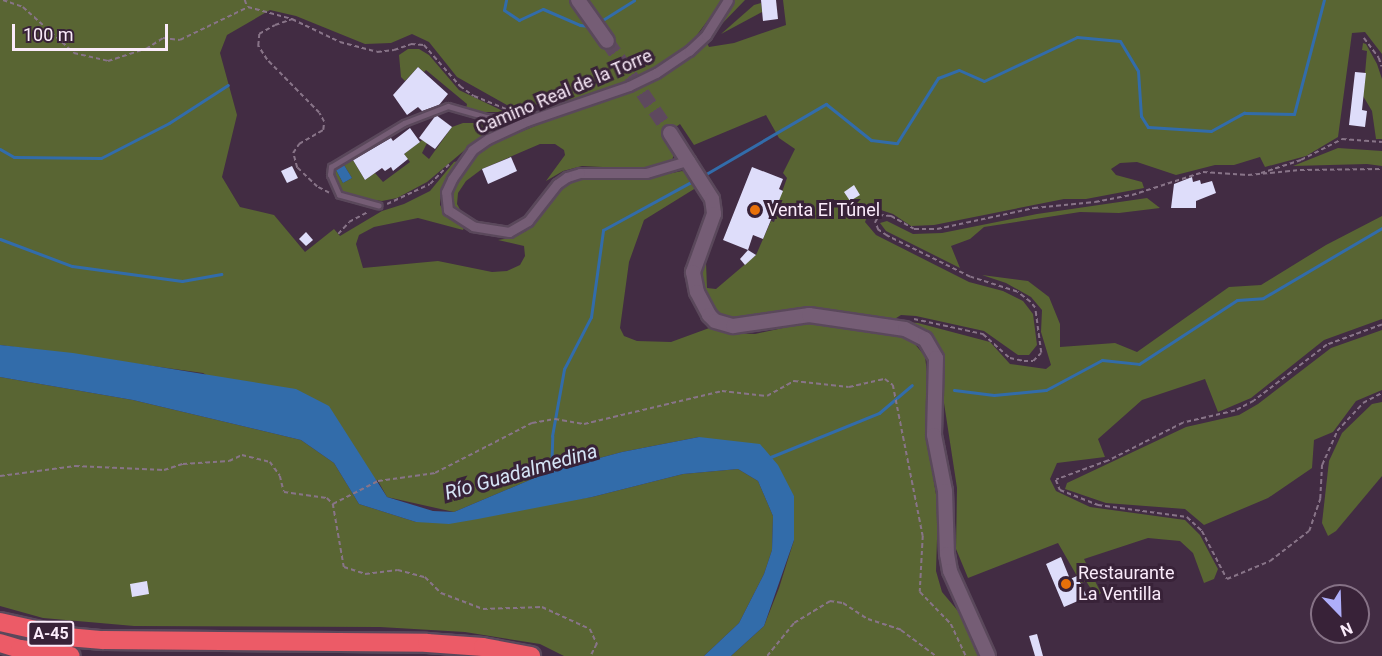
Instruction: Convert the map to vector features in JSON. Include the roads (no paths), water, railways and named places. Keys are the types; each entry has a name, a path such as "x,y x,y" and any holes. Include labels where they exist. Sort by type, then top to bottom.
{"highway":[{"name":"A-45","path":"0,622 67,637 103,640 427,643 483,647 531,656"},
{"name":"A-45","path":"0,643 20,649 71,656"}],"street":[{"path":"578,0 607,41"},
{"name":"Camino Real de la Torre","path":"690,160 646,173 580,173 567,177 557,184 528,221 509,232 473,226 448,210 446,192 449,186 472,150 488,138 527,121 628,86 656,73 689,51 706,35 728,0"},
{"path":"670,133 690,160 712,199 714,214 693,272 697,292 709,315 715,321 733,326 809,315 905,329 925,339 936,358 934,435 945,491 947,554 950,571 988,656"}],"lane":[{"path":"379,206 339,195 330,175 331,167 404,123 448,106 486,117 515,118"}],"water":[{"path":"344,165 352,178 343,183 336,170"},
{"path":"0,345 73,353 296,389 329,406 387,497 433,511 454,512 551,471 622,452 699,437 760,444 778,465 794,496 794,540 764,626 731,656 704,656 739,623 764,574 772,550 773,516 758,481 738,469 683,474 592,497 449,524 416,522 359,504 334,463 301,440 133,400 0,377"}],"waterway":[{"path":"506,0 504,10 519,20 543,9 580,25 589,26"},
{"path":"601,21 634,0"},
{"path":"706,174 826,104 871,140 897,143 938,78 959,70 984,81 1077,37 1120,41 1138,71 1141,116 1148,127 1211,131 1244,113 1294,114 1324,0"},
{"path":"0,149 14,157 101,158 169,123 228,85"},
{"name":"Río Guadalmedina","path":"551,474 552,436 564,369 591,317 603,230 693,181"},
{"path":"954,390 994,395 1046,390 1102,360 1139,364 1237,300 1263,298 1382,228"},
{"path":"0,239 72,266 182,281 221,274"},
{"path":"768,458 879,413 912,385"}],"tunnel":[{"path":"607,41 670,133"}],"place":[{"name":"Venta El Túnel","path":"755,210"},
{"name":"Restaurante La Ventilla","path":"1066,584"}]}
